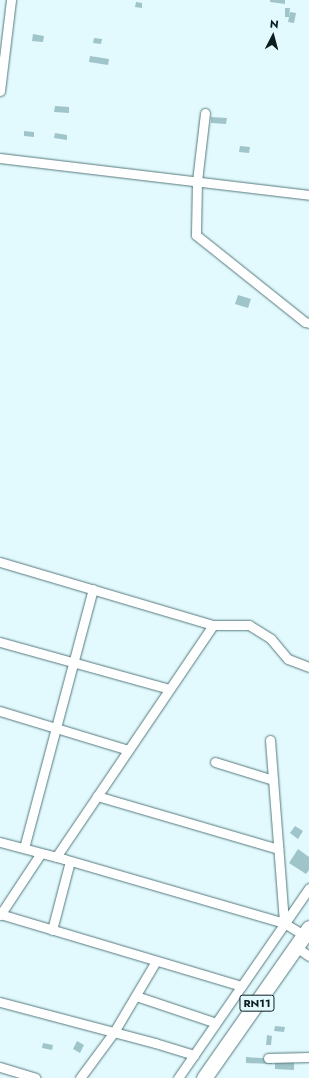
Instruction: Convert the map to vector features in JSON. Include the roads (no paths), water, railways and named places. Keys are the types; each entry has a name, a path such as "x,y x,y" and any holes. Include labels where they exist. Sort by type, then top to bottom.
{"main road":[{"name":"RN11","path":"204,1078 303,937"}],"street":[{"path":"0,90 11,0"},
{"path":"205,113 197,182 196,235 305,322 309,323"},
{"path":"0,158 309,195"},
{"path":"0,562 213,625 249,625 270,639 288,659 309,667"},
{"path":"24,848 93,589"},
{"path":"56,857 213,625"},
{"path":"0,642 169,689"},
{"path":"0,711 128,750"},
{"path":"270,740 284,923"},
{"path":"215,762 273,780"},
{"path":"97,796 278,849"},
{"path":"0,842 284,923 303,937 309,956"},
{"path":"41,853 0,914 241,986"},
{"path":"52,930 70,861"},
{"path":"178,1078 309,888"},
{"path":"80,1078 114,1032 156,961"},
{"path":"136,996 216,1023"},
{"path":"0,1002 194,1055"},
{"path":"268,1058 309,1057"},
{"path":"0,1067 35,1078"}]}
